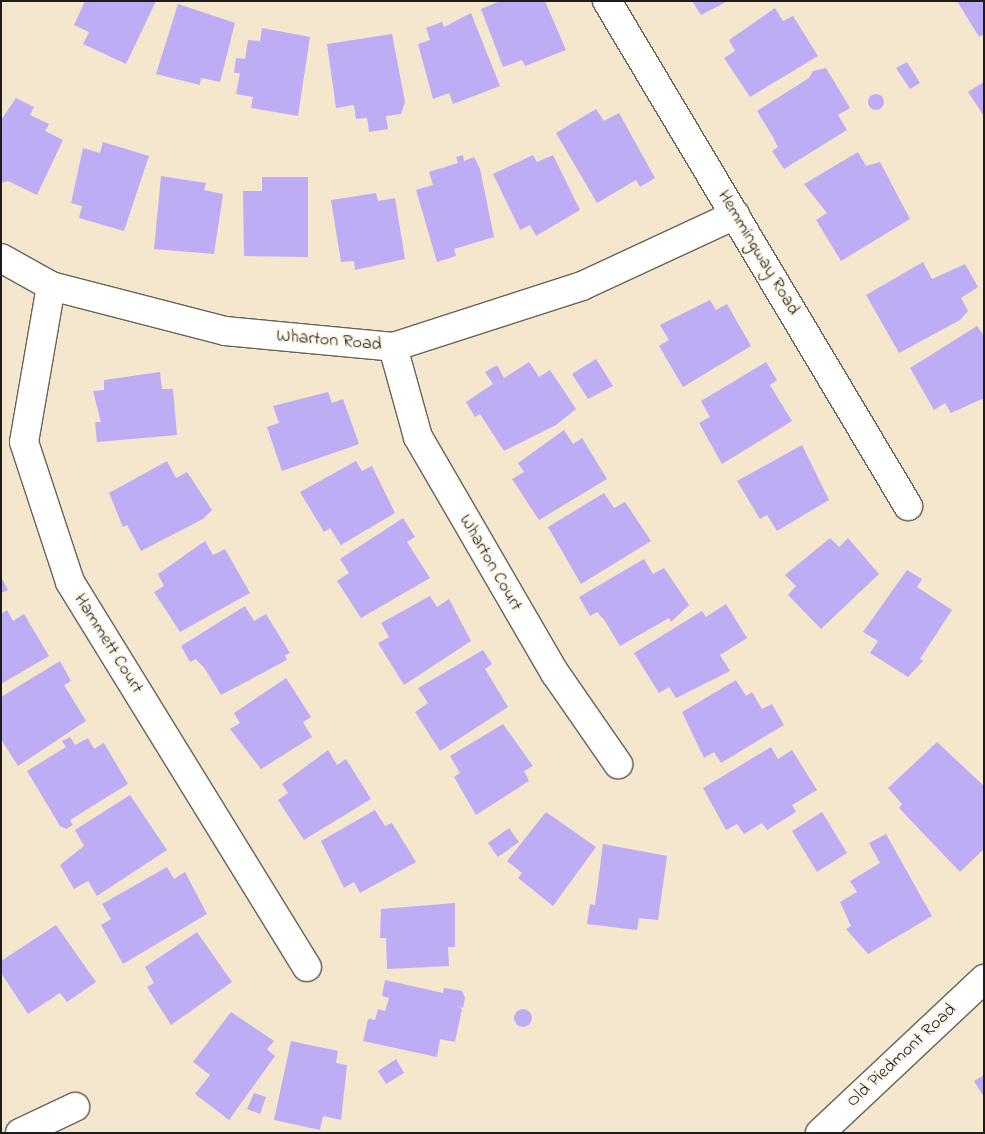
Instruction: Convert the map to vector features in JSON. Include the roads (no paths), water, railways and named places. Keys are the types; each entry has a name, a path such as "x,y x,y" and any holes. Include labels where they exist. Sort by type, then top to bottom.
{"street":[{"name":"Hemmingway Road","path":"607,1 908,506"},
{"name":"Wharton Road","path":"1,258 51,286 225,331 392,347 582,286 735,215"},
{"name":"Hammett Court","path":"51,286 24,442 70,582 307,967"},
{"name":"Wharton Court","path":"392,347 418,437 555,674 618,764"},
{"name":"Old Piedmont Road","path":"820,1133 984,979"},
{"path":"20,1133 75,1107"}]}
